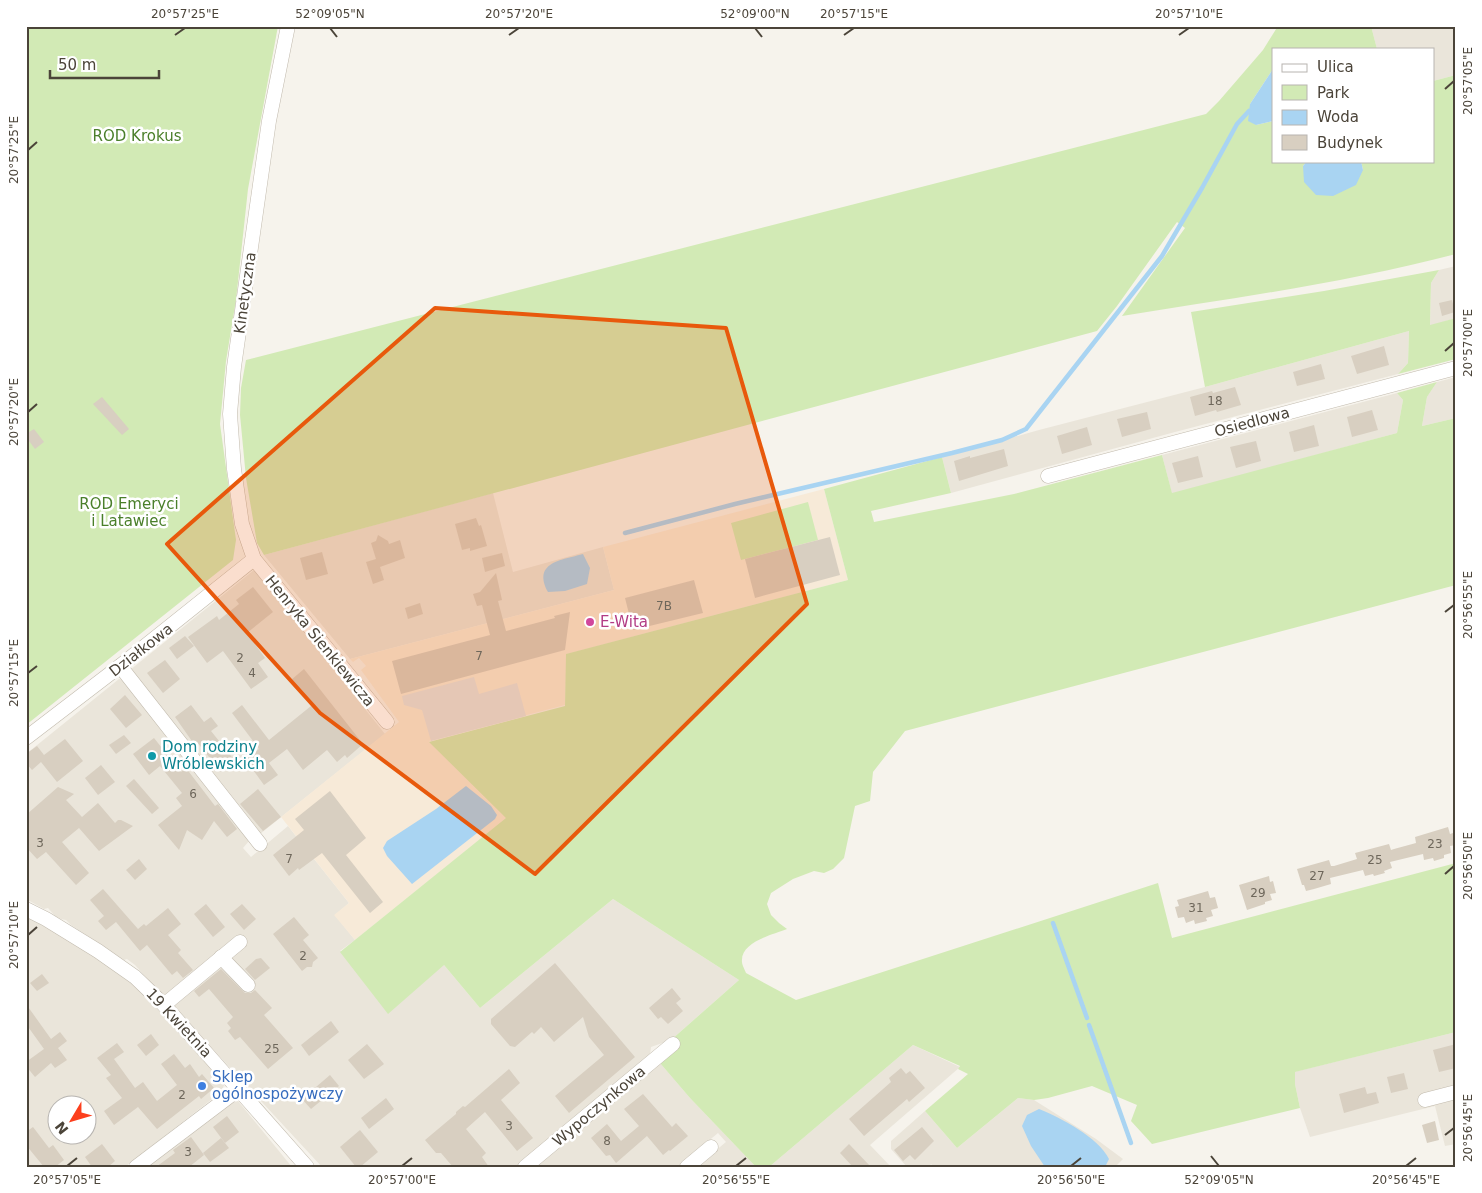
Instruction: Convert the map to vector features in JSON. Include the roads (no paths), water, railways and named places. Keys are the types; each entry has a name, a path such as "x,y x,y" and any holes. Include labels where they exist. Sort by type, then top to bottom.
{"street":[{"name":"Kinetyczna","path":"254,559 242,524 234,468 230,414 234,367 269,121 288,26"},
{"name":"Osiedlowa","path":"1048,476 1456,368"},
{"name":"Działkowa","path":"26,738 254,559"},
{"name":"Henryka Sienkiewicza","path":"254,559 387,722"},
{"path":"120,666 260,844"},
{"name":"19 Kwietnia","path":"26,909 46,919 135,977 164,1005 307,1167"},
{"path":"164,1005 240,942"},
{"path":"222,957 248,985"},
{"name":"Wypoczynkowa","path":"525,1167 673,1044"},
{"path":"136,1167 239,1089"},
{"path":"1424,1100 1456,1092"},
{"path":"687,1167 711,1147"}],"water":[{"path":"1272,71 1272,121 1256,125 1248,121 1250,104"},
{"path":"1306,162 1361,162 1363,170 1356,185 1333,196 1316,195 1304,182 1303,166"},
{"path":"583,554 590,568 587,584 565,591 548,592 544,582 544,574 547,568 558,561"},
{"path":"466,786 491,806 497,815 495,819 412,884 387,856 383,848 387,841 436,809"},
{"path":"1039,1109 1068,1123 1097,1143 1109,1159 1105,1167 1045,1167 1031,1146 1022,1126 1027,1115"}],"waterway":[{"path":"625,533 735,504 952,453 1002,440 1026,429 1162,256 1237,124 1249,111"},
{"path":"1053,923 1087,1018"},
{"path":"1089,1025 1131,1143"}],"place":[{"name":"E-Wita","path":"590,622"},
{"name":"Dom rodziny Wróblewskich","path":"152,756"},
{"name":"Sklep ogólnospożywczy","path":"202,1086"}],"park label":[{"name":"ROD Krokus","path":"137,136"},
{"name":"ROD Emeryci i Latawiec","path":"129,512"}]}
